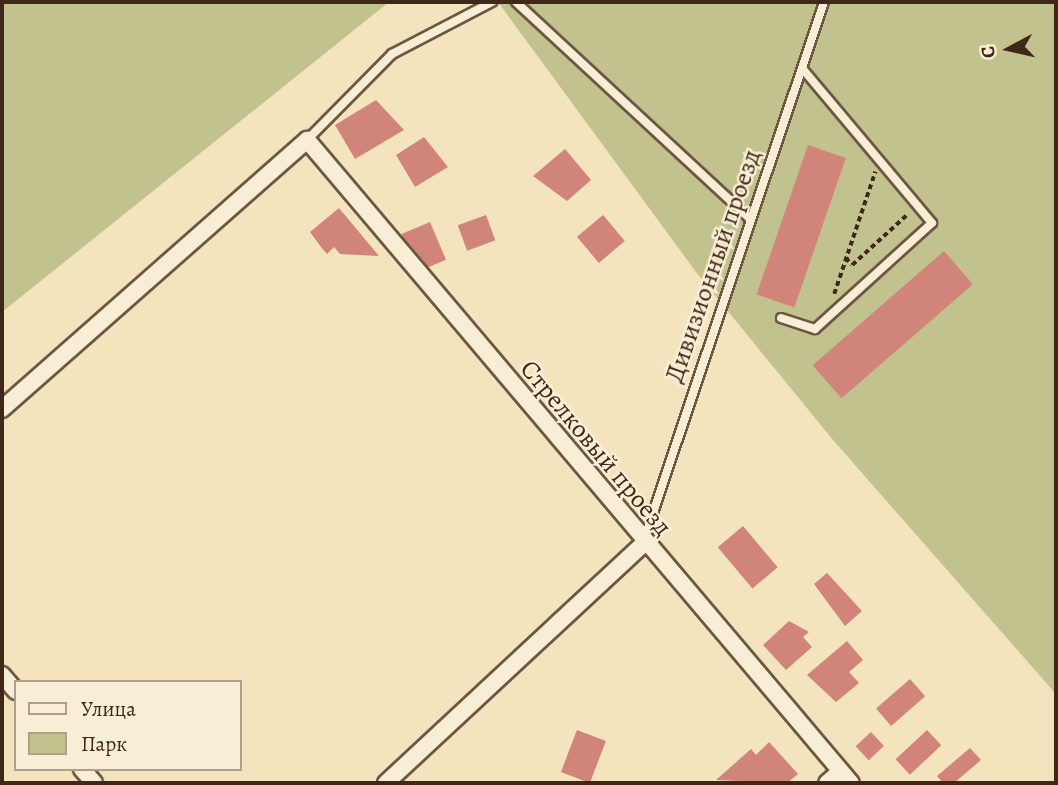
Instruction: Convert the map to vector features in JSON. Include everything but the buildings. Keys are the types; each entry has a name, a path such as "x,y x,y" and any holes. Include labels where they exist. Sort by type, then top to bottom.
{"street":[{"path":"2,409 307,140"},
{"name":"Стрелковый проезд","path":"307,140 643,544 846,777"},
{"path":"386,783 643,544"},
{"path":"2,675 14,689"},
{"path":"827,783 846,777"}],"lane":[{"path":"307,140 392,54 492,2"},
{"path":"516,2 750,219"},
{"name":"Дивизионный проезд","path":"643,544 824,2"},
{"path":"781,318 815,329 932,223 802,68"}],"path":[{"path":"825,320 879,160"},
{"path":"846,258 852,265 918,206"}],"green space":[{"path":"2,2 389,2 2,312"},
{"path":"498,2 1056,2 1056,694 833,440 696,272"}]}
